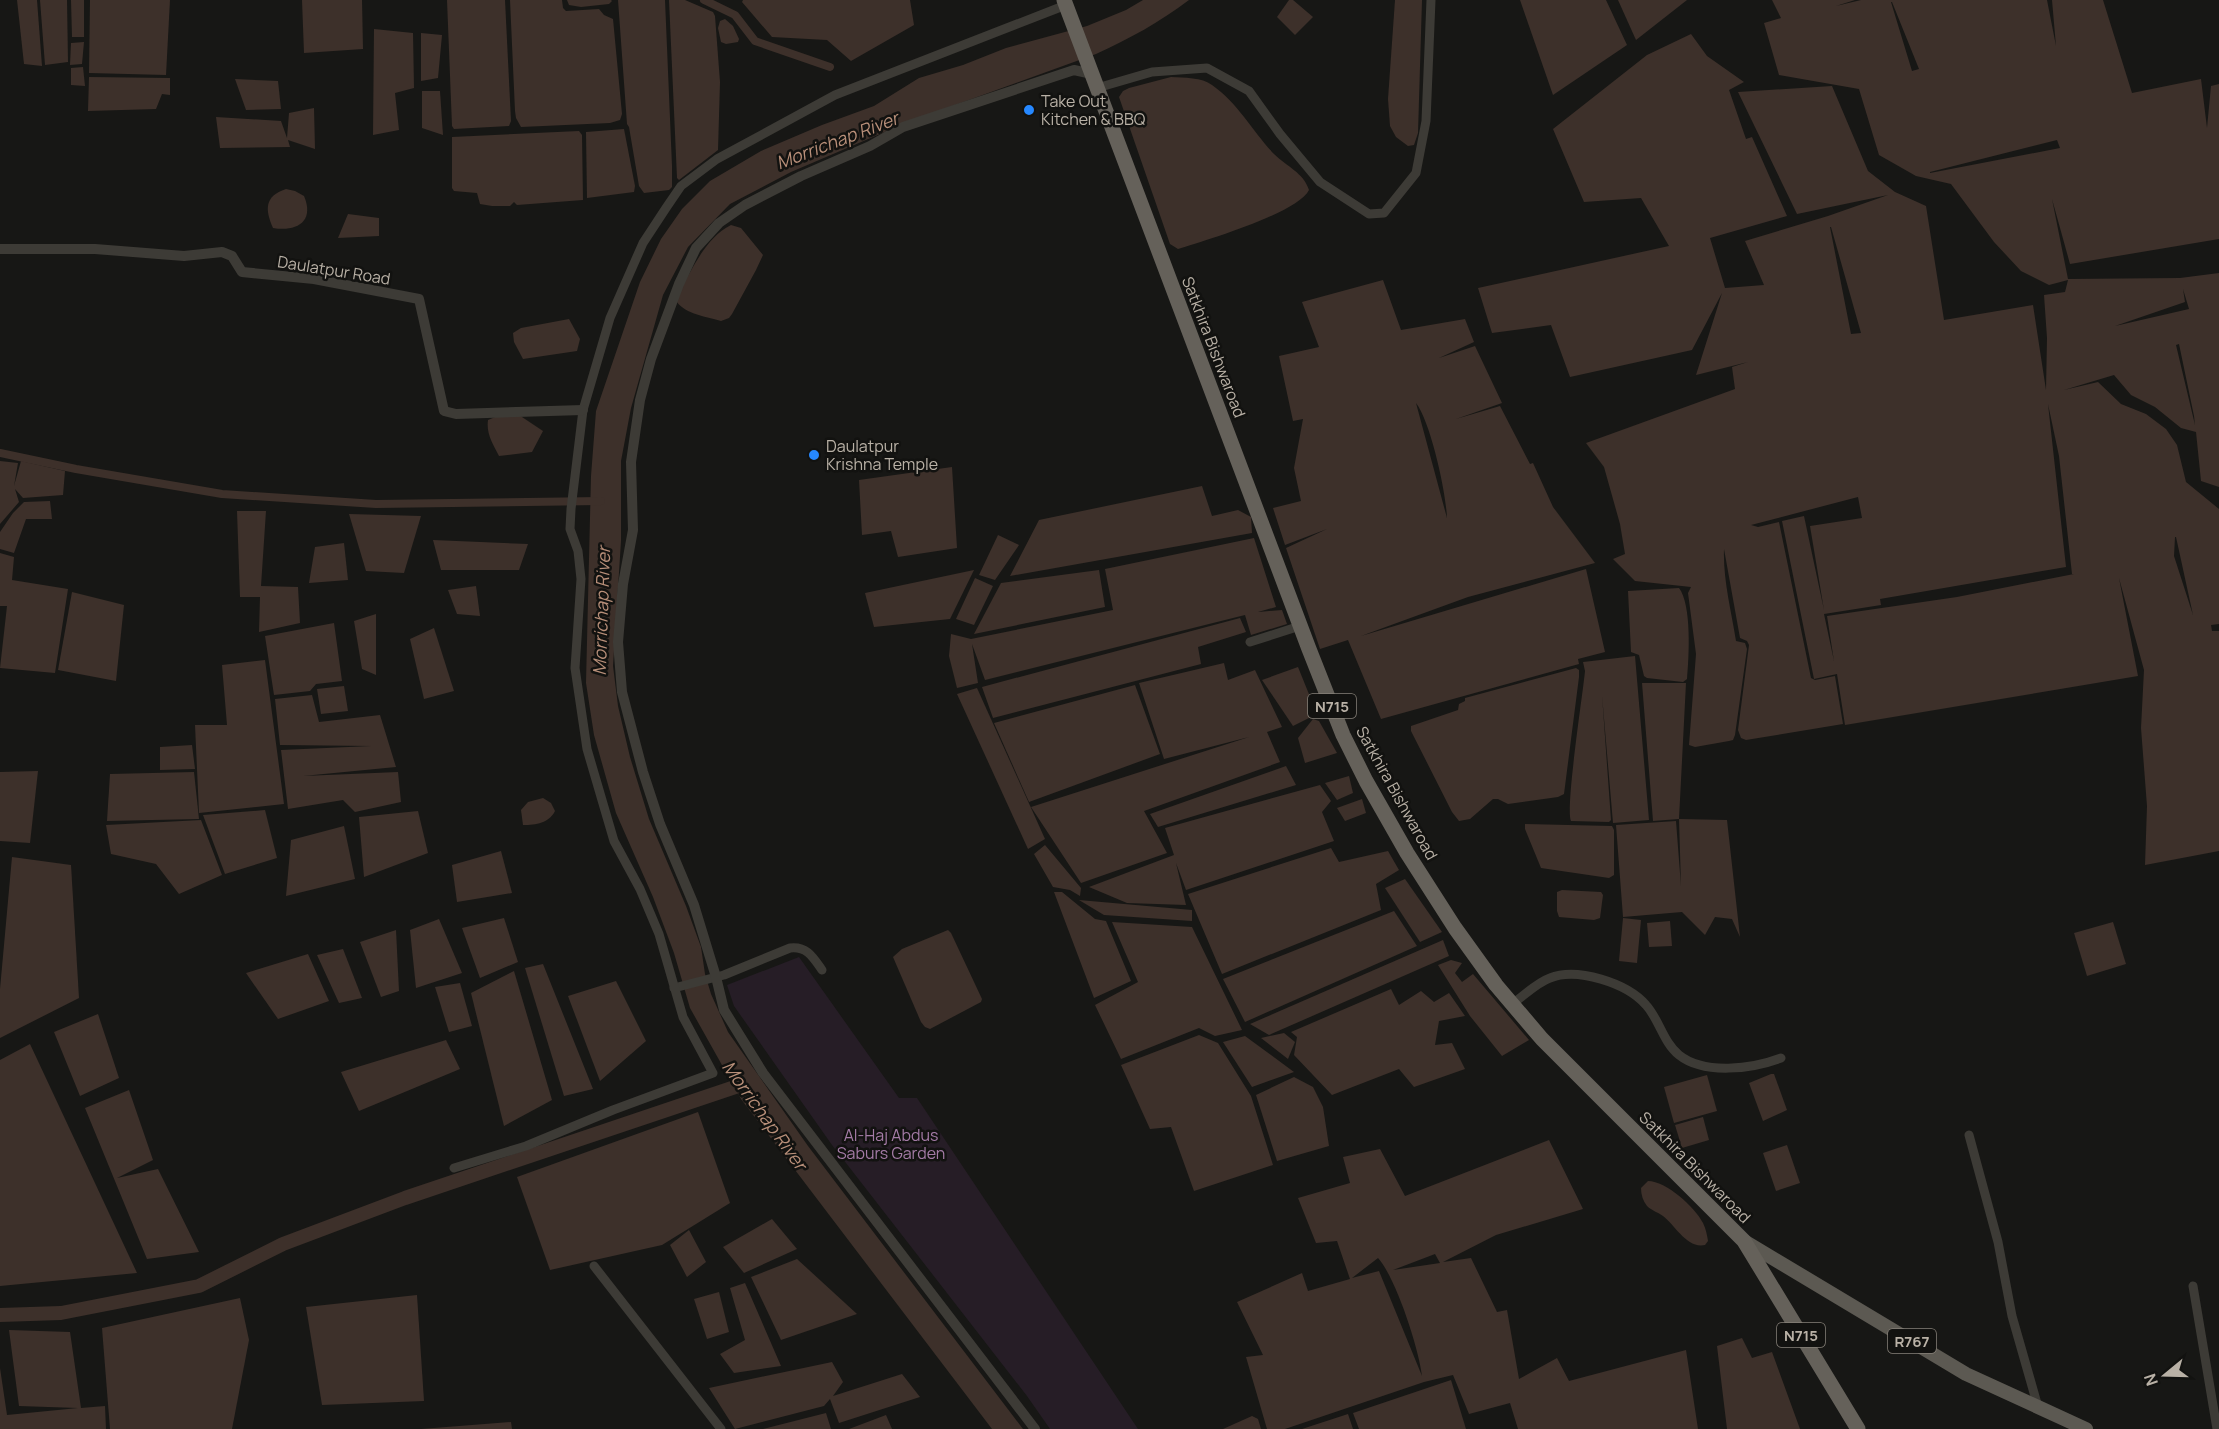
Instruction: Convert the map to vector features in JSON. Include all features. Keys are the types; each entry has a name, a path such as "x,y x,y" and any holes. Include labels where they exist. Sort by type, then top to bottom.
{"highway":[{"name":"N715","path":"1066,6 1093,77"},
{"name":"Satkhira Bishwaroad","path":"1093,77 1300,626 1343,735 1366,781 1407,853 1455,928 1496,985 1542,1039 1744,1241"},
{"name":"N715","path":"1744,1241 1858,1429"}],"main road":[{"name":"R767","path":"1744,1241 1966,1374 2086,1429"}],"street":[{"path":"1035,1429 763,1073 724,1010 694,905 660,824 642,772 622,692 618,642 623,584 633,530 631,462 640,400 651,359 679,284 696,248 719,223 745,205 801,176 870,146 903,127 1074,70 1093,77 1207,68 1250,91 1280,134 1320,182 1369,214 1384,213 1416,173 1426,121 1431,0"},
{"path":"454,1168 526,1146 613,1110 713,1073 683,1017 659,934 640,889 614,841 587,748 575,668 581,579 578,551 570,529 583,410 610,318 643,243 681,186 717,159 835,94 1066,6"},
{"name":"Daulatpur Road","path":"0,249 95,249 184,256 222,252 232,256 242,272 314,279 419,299 444,411 456,414 583,410"},
{"path":"1250,642 1300,626"},
{"path":"676,988 714,977 796,947 809,951 822,970"},
{"path":"1512,1004 1549,978 1569,973 1591,977 1629,990 1647,1006 1676,1053 1693,1062 1712,1066 1742,1067 1781,1058"},
{"path":"1969,1135 1998,1242 2012,1316 2038,1407"},
{"path":"594,1266 721,1429"},
{"path":"2193,1286 2217,1429"}],"green space":[{"name":"Al-Haj Abdus Saburs Garden","path":"799,957 899,1098 917,1098 1138,1429 1050,1429 1027,1396 832,1145 734,1006 727,985"}],"water":[{"path":"17,0 37,0 42,66 24,64"},
{"path":"40,0 67,0 68,62 45,65"},
{"path":"71,0 84,0 84,37 72,37"},
{"path":"90,0 170,0 166,75 89,73"},
{"path":"302,0 362,0 363,49 304,53"},
{"path":"447,0 505,0 511,121 509,126 454,129 452,126"},
{"path":"510,0 562,0 566,11 599,9 604,15 613,19 622,114 620,120 610,123 521,127 515,111"},
{"path":"567,0 612,1 609,4 581,7 569,5"},
{"path":"618,0 665,0 672,166 672,187 669,190 644,193 639,186 627,124"},
{"path":"669,0 685,0 713,12 720,82 718,150 679,180 677,178"},
{"path":"743,0 910,0 914,25 851,61 827,40 772,37 742,2"},
{"name":"Morrichap River","path":"1143,0 1189,0 1144,30 1096,54 908,122 791,172 730,204 688,247 663,295 631,408 621,461 621,541 613,666 618,706 630,757 649,819 701,947 711,994 728,1032 808,1146 1023,1429 992,1429 741,1099 690,1008 674,953 653,897 616,813 594,735 586,683 591,476 596,411 640,282 661,239 682,209 710,181 761,151 874,106 919,78 963,65 1006,48 1087,26 1126,10"},
{"path":"1289,0 1293,0 1313,17 1295,35 1277,17"},
{"path":"1395,0 1422,0 1418,133 1414,145 1408,146 1396,137 1390,126 1388,99"},
{"path":"1520,0 1606,0 1627,45 1553,95"},
{"path":"1618,0 1687,0 1636,40"},
{"path":"1772,0 1855,0 1836,6 1861,0 2047,0 2056,46 2052,0 2103,0 2132,93 2201,79 2207,128 2211,86 2219,84 2219,239 2070,264 2052,199 2068,279 2180,278 2219,273 2219,487 2201,481 2196,432 2181,428 2155,407 2131,395 2114,375 2064,390 2098,382 2121,404 2146,414 2166,429 2177,445 2186,482 2219,509 2219,624 2211,625 2212,631 2219,631 2219,851 2145,865 2147,806 2141,728 2144,670 2119,578 2138,676 1845,725 1837,674 1814,679 1782,521 1804,516 1824,610 1810,526 1862,518 1858,497 1751,525 1758,527 1779,522 1811,678 1815,680 1835,676 1843,724 1746,740 1741,738 1738,730 1749,645 1747,641 1740,638 1724,549 1726,583 1736,641 1745,643 1747,649 1735,735 1733,740 1729,741 1695,747 1689,745 1696,654 1688,593 1691,587 1635,581 1613,559 1625,554 1620,524 1604,467 1586,443 1735,389 1732,367 1748,362 1696,375 1722,293 1692,350 1570,377 1551,325 1492,333 1478,288 1669,246 1641,198 1584,202 1553,129 1647,55 1691,34 1707,56 1744,82 1729,90 1746,139 1752,137 1787,216 1710,238 1725,288 1764,285 1745,241 1888,195 1797,214 1738,92 1832,86 1868,171 1895,192 1926,206 1944,320 2033,305 2046,390 2047,338 2044,295 2065,292 2068,280 2049,285 2021,271 1994,242 1951,184 1916,176 1879,155 1859,89 1779,75 1764,23 1781,18","holes":["1891,2 1919,69 1912,71","2057,140 2060,148 1930,173","1830,227 1831,227 1861,333 1851,334","2183,289 2189,309 2115,326 2185,302","2179,344 2194,416 2195,425 2176,345","2048,404 2059,456 2072,574 2074,574 1957,597 1827,616 1834,661 1824,614 1881,605 1880,599 2066,567","2175,537 2176,537 2193,615 2174,556"]},
{"path":"725,19 733,26 739,39 738,42 726,44 721,42 718,28 720,21"},
{"path":"374,29 413,33 414,88 395,93 399,130 373,135"},
{"path":"421,33 442,35 438,78 421,81"},
{"path":"84,42 82,64 70,65 71,43"},
{"path":"83,67 85,86 71,85 71,68"},
{"path":"89,77 170,78 170,95 162,94 156,109 88,111"},
{"path":"1171,77 1193,78 1208,82 1221,92 1238,109 1274,154 1303,179 1309,190 1288,208 1270,217 1178,249 1170,244 1119,97 1129,88"},
{"path":"235,79 278,81 281,109 246,110"},
{"path":"422,91 440,91 443,135 422,128"},
{"path":"314,108 315,149 288,140 290,147 220,148 216,117 281,121 287,138 289,113"},
{"path":"624,129 635,186 634,192 587,198 586,132"},
{"path":"579,131 582,135 583,200 517,205 514,202 510,206 492,206 480,204 477,193 454,191 452,188 452,137"},
{"path":"286,189 304,196 307,205 305,219 289,228 273,228 268,204 274,196"},
{"path":"348,214 379,218 379,236 338,238"},
{"path":"731,225 741,228 763,255 732,314 721,321 691,312 677,302 678,294 706,246"},
{"path":"1383,280 1401,330 1465,319 1474,342 1439,358 1475,346 1502,403 1456,419 1500,406 1530,464 1533,463 1553,507 1595,563 1468,597 1361,636 1586,569 1605,652 1578,659 1579,664 1381,719 1348,640 1320,649 1286,548 1327,529 1285,545 1273,508 1301,501 1294,468 1303,419 1293,421 1279,356 1319,347 1302,302","holes":["1416,403 1422,413 1437,458 1447,518"]},
{"path":"569,319 580,339 577,351 523,359 514,342 513,333 521,328"},
{"path":"500,415 519,415 543,431 532,452 499,456 488,430 488,420"},
{"path":"0,461 18,463 14,486 21,461 65,471 63,495 23,498 15,489 19,502 0,524"},
{"path":"952,467 957,548 898,557 891,531 862,535 859,480"},
{"path":"1202,486 1212,516 1238,510 1251,517 1252,533 1010,576 1039,520"},
{"path":"50,501 52,519 26,519 14,553 0,549 0,532 24,502"},
{"path":"237,511 266,511 261,586 298,587 300,623 259,632 260,597 240,597"},
{"path":"349,514 421,516 404,573 366,571"},
{"path":"998,535 1019,545 995,580 979,575"},
{"path":"1254,538 1276,607 1258,612 1282,610 1287,624 1251,635 1245,615 985,680 972,644 978,683 957,688 949,656 951,634 971,639 1113,610 1105,569"},
{"path":"433,540 528,544 519,570 441,570"},
{"path":"344,543 348,580 309,583 315,547"},
{"path":"0,553 14,557 12,580 68,589 55,673 0,668 7,606 0,606"},
{"path":"974,570 950,619 874,627 865,593"},
{"path":"1099,570 1105,607 974,634 1001,583"},
{"path":"975,578 993,586 974,625 956,619"},
{"path":"476,586 480,616 457,614 448,590"},
{"path":"1679,588 1688,619 1687,679 1683,682 1647,678 1644,676 1639,655 1631,652 1628,591"},
{"path":"72,592 124,605 116,681 58,670"},
{"path":"376,614 376,675 362,669 354,621"},
{"path":"1240,618 1246,632 1198,647 1201,664 993,718 982,687"},
{"path":"334,623 342,681 316,684 310,691 274,695 265,636"},
{"path":"434,628 454,691 424,699 410,639"},
{"path":"1635,656 1649,820 1613,823 1602,695 1611,820 1609,822 1571,821 1570,796 1585,671 1583,662"},
{"path":"265,660 284,804 199,813 195,725 227,725 222,665"},
{"path":"1224,663 1228,680 1255,670 1282,727 1267,732 1280,762 1144,811 1167,853 1081,883 1031,807 1249,737 1164,759 1139,683"},
{"path":"1298,667 1317,714 1293,726 1262,680"},
{"path":"1576,668 1579,670 1579,677 1564,794 1558,797 1508,804 1493,799 1470,819 1459,821 1452,812 1411,731 1411,726 1458,710 1459,704 1465,701 1465,698"},
{"path":"1642,683 1686,683 1679,819 1653,821"},
{"path":"1135,685 1160,754 1029,802 994,723"},
{"path":"344,686 348,711 321,714 317,689"},
{"path":"977,688 1045,839 1028,849 957,694"},
{"path":"312,695 319,722 380,715 396,767 303,776 398,772 401,802 355,812 343,800 288,809 281,750 371,746 280,745 275,699"},
{"path":"1313,719 1319,721 1337,753 1305,763 1298,738"},
{"path":"192,745 195,769 160,770 160,747"},
{"path":"1286,766 1296,785 1158,827 1150,814"},
{"path":"38,771 30,843 0,841 0,772"},
{"path":"194,772 199,819 107,821 110,774"},
{"path":"1349,776 1353,793 1337,800 1325,783"},
{"path":"1320,785 1331,801 1322,812 1334,841 1186,890 1176,863 1186,905 1127,903 1089,887 1174,855 1165,828"},
{"path":"543,798 551,803 555,811 542,822 523,825 521,810 528,802"},
{"path":"1362,799 1366,813 1345,821 1337,808"},
{"path":"265,810 277,858 225,874 203,815"},
{"path":"418,811 428,853 364,877 359,817"},
{"path":"1679,819 1727,820 1740,937 1732,919 1715,917 1705,935 1682,912 1623,917 1616,825 1676,821 1681,886"},
{"path":"201,820 222,875 179,894 156,864 111,854 106,825"},
{"path":"1525,824 1612,826 1614,830 1614,875 1609,878 1541,868"},
{"path":"344,826 355,879 286,896 291,840"},
{"path":"1045,845 1081,888 1080,896 1070,890 1053,887 1034,854"},
{"path":"1331,848 1339,862 1388,851 1399,870 1376,884 1381,910 1222,974 1188,894"},
{"path":"501,851 512,893 457,902 452,865"},
{"path":"12,857 71,865 79,998 0,1038 0,989"},
{"path":"1405,879 1442,932 1420,942 1385,888"},
{"path":"1562,890 1601,892 1603,895 1600,918 1594,920 1559,917 1557,892"},
{"path":"1054,892 1062,892 1095,919 1106,921 1131,981 1094,998"},
{"path":"1079,900 1192,910 1192,921 1104,915"},
{"path":"1394,911 1417,946 1245,1022 1223,979"},
{"path":"504,918 518,962 480,978 462,928"},
{"path":"1623,918 1641,920 1637,963 1619,961"},
{"path":"439,919 462,973 416,988 410,930"},
{"path":"1670,921 1672,946 1649,947 1647,923"},
{"path":"1112,922 1192,927 1242,1030 1215,1036 1199,1028 1121,1059 1095,1005 1138,982"},
{"path":"2113,922 2126,964 2087,976 2074,933"},
{"path":"396,930 399,991 381,997 360,942"},
{"path":"948,930 982,999 981,1002 930,1029 921,1022 893,957 902,949"},
{"path":"1443,940 1449,956 1269,1035 1250,1024"},
{"path":"343,949 362,998 339,1003 317,955"},
{"path":"308,954 329,1001 278,1019 246,973"},
{"path":"1451,960 1462,963 1455,973 1462,982 1473,974 1529,1040 1502,1056 1470,1016 1438,965"},
{"path":"543,964 593,1089 564,1096 525,968"},
{"path":"514,971 552,1100 504,1126 471,993"},
{"path":"616,981 646,1041 600,1081 568,996"},
{"path":"460,983 472,1026 449,1032 435,987"},
{"path":"1391,989 1399,1005 1421,991 1434,1002 1449,993 1465,1016 1439,1021 1435,1045 1452,1043 1465,1069 1414,1087 1399,1069 1332,1095 1294,1055 1297,1037 1291,1032"},
{"path":"98,1014 119,1078 80,1096 54,1032"},
{"path":"1284,1033 1295,1042 1288,1059 1261,1038"},
{"path":"1199,1035 1218,1043 1251,1096 1273,1165 1194,1191 1171,1127 1150,1129 1121,1065"},
{"path":"1245,1036 1294,1072 1252,1087 1223,1042"},
{"path":"446,1040 460,1069 359,1111 341,1072"},
{"path":"30,1044 137,1273 0,1286 0,1060"},
{"path":"1774,1074 1787,1110 1763,1121 1749,1083"},
{"path":"1707,1075 1717,1111 1674,1123 1664,1087"},
{"path":"1294,1077 1313,1087 1323,1107 1329,1146 1277,1161 1256,1095"},
{"path":"129,1090 153,1160 117,1178 158,1169 199,1252 147,1259 85,1108"},
{"path":"698,1112 730,1203 662,1245 550,1270 517,1177"},
{"path":"1703,1117 1709,1140 1682,1148 1675,1125"},
{"path":"1549,1140 1583,1209 1496,1235 1443,1262 1471,1258 1497,1312 1507,1310 1519,1379 1557,1358 1569,1381 1686,1350 1698,1429 1518,1429 1510,1403 1469,1414 1453,1375 1424,1382 1285,1429 1267,1429 1246,1357 1263,1355 1237,1302 1302,1273 1308,1291 1350,1279 1337,1241 1316,1243 1298,1198 1350,1183 1343,1157 1380,1149 1405,1196","holes":["1435,1254 1440,1263 1393,1270","1378,1258 1392,1281 1406,1314 1422,1376 1379,1271 1352,1278"]},
{"path":"1787,1145 1800,1183 1776,1191 1763,1153"},
{"path":"1648,1181 1671,1190 1694,1210 1706,1230 1708,1241 1705,1245 1687,1240 1663,1216 1647,1206 1642,1198 1641,1188"},
{"path":"772,1219 797,1249 744,1273 723,1247"},
{"path":"689,1230 706,1262 687,1277 670,1245"},
{"path":"797,1259 857,1314 781,1340 751,1277"},
{"path":"745,1283 781,1366 734,1373 720,1354 745,1340 730,1288"},
{"path":"719,1292 729,1332 707,1339 694,1299"},
{"path":"417,1295 424,1401 322,1405 306,1307"},
{"path":"240,1298 249,1340 232,1429 110,1429 102,1328"},
{"path":"9,1330 70,1332 81,1408 105,1406 106,1429 0,1429 0,1368 7,1415 78,1408 19,1406"},
{"path":"1742,1338 1752,1358 1772,1352 1800,1429 1727,1429 1717,1346"},
{"path":"832,1362 843,1382 833,1396 902,1374 920,1397 839,1423 830,1399 824,1406 735,1429 709,1388"},
{"path":"1451,1380 1466,1429 1359,1429 1353,1413"},
{"path":"826,1413 831,1429 763,1429"},
{"path":"1348,1414 1353,1429 1302,1429"},
{"path":"886,1415 892,1429 849,1429"},
{"path":"1252,1416 1258,1419 1261,1429 1223,1429"},
{"path":"511,1422 512,1429 421,1429"}],"waterway":[{"path":"704,0 735,15 755,41 830,67"},
{"path":"0,453 76,469 222,494 376,504 601,501"},
{"name":"Morrichap River","path":"0,1315 61,1313 199,1286 283,1244 405,1198 741,1085"}],"place":[{"name":"Take Out Kitchen & BBQ","path":"1029,110"},
{"name":"Daulatpur Krishna Temple","path":"814,455"}]}
